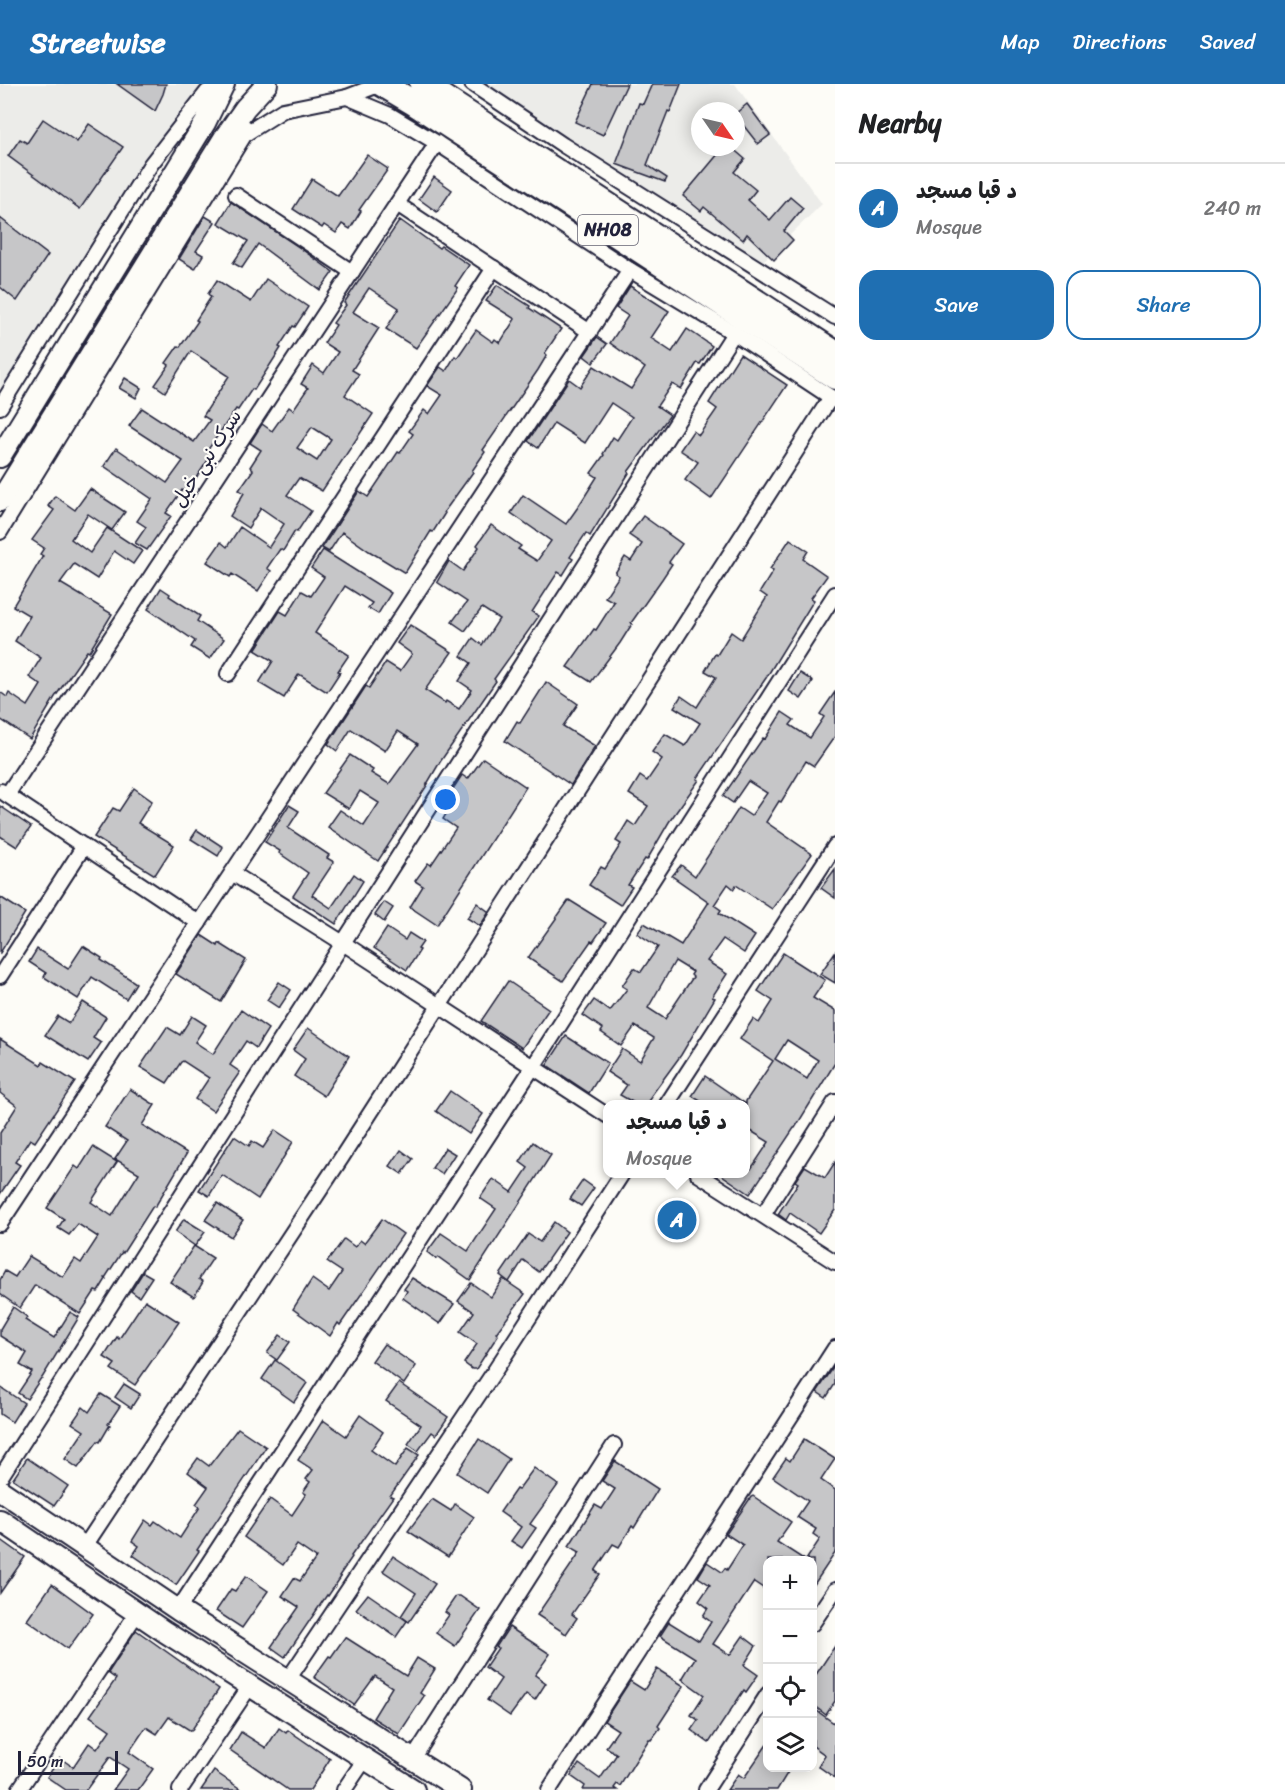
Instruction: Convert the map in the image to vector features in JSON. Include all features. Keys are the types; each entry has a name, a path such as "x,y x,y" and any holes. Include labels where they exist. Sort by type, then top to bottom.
{"highway":[{"name":"NH08","path":"381,84 414,103 834,391"},
{"name":"NH08","path":"422,84 835,353"}],"street":[{"path":"0,501 224,138 245,108 267,84"},
{"path":"0,532 245,134 283,110 348,97 381,84"},
{"path":"472,84 563,145 835,317"},
{"path":"0,407 151,164 215,86"},
{"path":"0,457 206,123 215,86"},
{"path":"86,1546 440,1006 834,391 630,270 437,143 390,116 348,97"},
{"path":"245,108 245,134"},
{"name":"سرک نبی خیل","path":"3,792 437,143"},
{"path":"236,195 352,272"},
{"path":"397,204 590,332"},
{"path":"228,674 494,268"},
{"path":"0,1224 630,270"},
{"path":"0,1478 734,333"},
{"path":"178,1610 533,1067 835,594"},
{"path":"3,792 199,923"},
{"path":"0,976 84,846"},
{"path":"670,1100 835,846"},
{"path":"232,873 603,1113"},
{"path":"763,1215 835,1102"},
{"path":"287,1681 496,1369 619,1178"},
{"path":"706,1178 835,1262"},
{"path":"549,1790 835,1348"},
{"path":"413,1759 614,1445"},
{"path":"0,1490 287,1681 461,1790"},
{"path":"0,1520 137,1613 414,1790"},
{"path":"817,1618 835,1590"},
{"path":"19,1790 137,1613"},
{"path":"180,1790 250,1686"},
{"path":"706,1790 763,1702"},
{"path":"344,1790 365,1759"}],"shaded area":[{"path":"0,84 207,84 207,92 151,164 0,407"},
{"path":"472,84 735,84 822,204 756,268"}],"building":[{"path":"117,84 166,84 155,111"},
{"path":"593,84 627,84 603,135 575,122"},
{"path":"652,84 681,84 647,165 667,178 665,182 616,164 639,103 643,104"},
{"path":"747,104 770,135 758,144 745,127 745,106"},
{"path":"43,119 77,142 89,124 123,147 80,209 8,156 20,139 27,143"},
{"path":"367,155 388,169 359,210 361,211 350,229 342,224 336,233 324,225 322,228 293,209 312,179 338,196"},
{"path":"716,156 742,156 745,159 734,172 756,190 748,200 770,220 790,197 803,208 784,231 793,240 774,260 747,234 743,240 704,207 701,211 683,196"},
{"path":"434,177 452,190 437,212 419,199"},
{"path":"231,202 333,272 320,290 258,244 242,268 233,263 248,241 218,223"},
{"path":"205,216 215,222 196,251 203,255 195,269 179,259"},
{"path":"0,218 48,255 17,301 0,287"},
{"path":"400,220 439,248 441,246 469,265 455,286 458,288 416,348 386,329 399,308 369,288 353,312 379,328 352,370 359,374 345,395 373,414 322,491 299,478 287,495 311,511 283,551 280,549 267,568 271,571 258,591 232,574 230,577 207,562 221,542 227,547 240,527 269,547 284,524 261,508 248,528 230,516 244,493 239,490 253,470 250,467 261,450 250,443 262,424 272,431 289,407 293,410 308,388 301,384 313,365 324,373 338,352 324,343 336,325 333,323 346,305 344,303","holes":["312,427 331,439 317,461 297,448"]},
{"path":"266,279 308,307 279,347 281,348 254,390 252,389 238,410 236,409 207,451 212,454 186,493 182,490 166,513 171,516 147,550 135,543 146,527 137,521 152,499 104,466 116,448 167,483 183,461 129,426 142,408 194,442 210,420 203,416 229,376 191,351 165,392 155,385 169,365 166,363 198,321 196,320 211,297 208,294 217,280 251,302"},
{"path":"497,285 561,329 545,353 547,355 538,370 483,450 485,452 473,472 444,512 433,532 431,531 405,573 342,532 329,552 322,548 359,491 368,497 413,434 409,431 424,410 429,414 442,395 427,386 440,367 446,371 476,330 493,342 495,339 500,343 515,319 486,301"},
{"path":"630,286 669,311 651,338 672,352 687,329 712,346 700,364 697,363 681,389 672,384 657,406 670,415 628,472 590,536 586,533 570,557 573,559 563,575 558,572 532,612 539,616 494,679 496,681 440,762 378,861 328,827 340,810 364,826 379,803 360,791 349,809 323,793 350,755 373,770 371,773 389,784 418,744 398,731 385,751 351,729 337,751 328,744 366,686 369,688 386,662 400,671 412,654 397,643 410,625 452,652 425,690 459,709 472,690 459,681 471,663 461,656 473,638 482,645 499,619 482,608 465,631 452,622 467,602 437,582 449,561 463,571 491,525 521,546 518,549 537,561 551,541 511,513 523,495 566,524 578,507 597,477 591,473 613,437 617,440 632,417 611,403 585,443 554,423 538,448 528,441 569,379 580,387 594,366 631,389 645,368 610,343 628,316 616,308"},
{"path":"597,337 607,344 593,363 584,356"},
{"path":"740,354 787,385 711,499 685,480 698,462 680,450 693,431 699,435 717,409 709,403"},
{"path":"125,378 141,388 136,398 119,388"},
{"path":"90,489 125,512 112,530 88,514 71,539 90,553 107,528 142,551 133,564 114,551 97,579 74,564 60,583 112,614 89,652 87,651 55,697 30,739 0,719 0,692 7,697 9,693 28,706 41,685 29,677 41,658 15,641 30,616 13,606 43,556 40,554 44,548 32,540 54,510 48,506 55,496 75,510"},
{"path":"643,516 682,544 669,562 672,564 631,623 620,643 591,682 567,667 594,629 596,630 614,602 605,597 619,576 615,573 625,557 631,561 642,544 629,535"},
{"path":"790,539 808,551 803,559 827,576 811,598 814,600 766,678 697,779 699,780 669,822 647,860 645,859 628,885 632,887 620,905 589,885 601,867 605,869 621,844 616,841 628,821 635,826 648,806 629,794 640,776 647,781 662,759 652,752 665,734 685,746 700,723 674,707 681,696 697,707 716,677 705,671 731,632 741,639 767,597 760,592 773,571 770,569"},
{"path":"323,550 391,593 378,614 368,608 372,603 345,586 315,633 349,655 338,671 340,672 327,692 299,674 284,698 259,683 273,661 255,650 280,611 287,615 302,591 311,596 324,577 311,568"},
{"path":"161,588 170,594 169,596 200,616 197,621 224,639 210,659 191,647 195,641 148,609"},
{"path":"800,673 813,681 801,699 789,691"},
{"path":"546,682 578,704 563,726 595,746 571,785 505,741 517,721 520,723"},
{"path":"835,692 835,736 814,766 806,761 766,822 812,854 772,909 736,885 734,889 728,884 714,905 721,910 719,913 755,936 744,953 723,939 707,961 727,974 712,997 715,998 681,1055 650,1100 629,1100 620,1095 627,1085 607,1072 622,1049 640,1061 654,1038 635,1026 621,1046 583,1015 594,1000 610,1011 627,989 622,986 634,968 641,972 658,947 637,933 644,923 681,945 709,902 672,876 681,865 695,876 739,808 751,816 767,793 748,781 733,803 723,796 782,712 794,720 790,725 810,738 824,717 820,714","holes":["675,961 693,972 691,975 693,977 665,1019 648,1008"]},
{"path":"483,758 526,787 437,925 410,907 423,886 415,881 428,863 431,865 456,828 443,819 455,799 449,795 462,775 468,779"},
{"path":"134,788 152,801 138,823 174,845 155,875 94,837 113,808 119,811"},
{"path":"289,805 299,811 288,828 329,855 327,858 334,862 312,895 331,908 354,874 363,881 336,924 293,896 308,873 265,842"},
{"path":"0,806 31,827 17,847 0,836"},
{"path":"197,830 223,847 218,856 191,839"},
{"path":"835,869 835,898 821,888"},
{"path":"0,897 25,913 0,953"},
{"path":"569,900 606,923 563,981 528,958"},
{"path":"384,902 393,908 384,922 375,915"},
{"path":"477,903 489,912 480,926 467,918"},
{"path":"387,928 405,940 409,933 423,942 407,970 374,948"},
{"path":"201,935 246,960 221,1002 176,974"},
{"path":"83,946 136,983 126,999 92,977 78,999 44,977 46,973 29,962 37,949 68,969"},
{"path":"835,952 835,983 820,974"},
{"path":"783,953 825,980 813,998 835,1011 835,1063 795,1128 750,1194 726,1178 750,1178 750,1168 769,1142 750,1130 750,1100 747,1100 773,1061 740,1039 753,1019 759,1023 773,1001 758,991","holes":["787,1040 818,1060 807,1079 775,1059"]},
{"path":"508,981 549,1009 522,1048 481,1021"},
{"path":"279,982 291,990 279,1008 267,1000"},
{"path":"83,1002 106,1017 93,1038 101,1043 88,1062 45,1035 58,1016 69,1023"},
{"path":"241,1010 268,1029 256,1048 246,1041 230,1065 240,1072 213,1111 195,1099 209,1078 183,1061 167,1083 140,1067 167,1027 180,1035 192,1016 206,1025 195,1042 213,1054"},
{"path":"308,1028 349,1056 324,1096 294,1076 305,1059 293,1050"},
{"path":"566,1036 608,1063 589,1093 547,1065"},
{"path":"0,1039 41,1065 43,1062 75,1082 35,1142 30,1139 15,1162 20,1165 0,1194 0,1133 17,1106 0,1093"},
{"path":"705,1076 740,1100 698,1100 692,1096"},
{"path":"130,1089 155,1105 142,1125 187,1153 155,1207 153,1206 98,1292 95,1291 80,1314 35,1285 20,1308 0,1294 0,1280 5,1271 15,1277 29,1256 63,1277 75,1259 81,1263 98,1237 78,1224 69,1235 58,1228 64,1219 47,1208 75,1166 79,1169 93,1147 117,1162 91,1202 112,1216 139,1173 115,1159 127,1141 105,1127"},
{"path":"450,1091 483,1114 469,1134 436,1111"},
{"path":"275,1130 293,1142 258,1199 222,1175 209,1196 199,1190 234,1136 249,1146 252,1141 263,1148"},
{"path":"533,1142 551,1155 470,1280 438,1257 436,1259 427,1252 441,1233 468,1251 496,1209 480,1198 493,1179 512,1192 528,1168 520,1162"},
{"path":"445,1148 455,1154 442,1174 432,1168"},
{"path":"401,1150 413,1159 402,1174 390,1166"},
{"path":"835,1162 835,1210 819,1233 790,1213 786,1220 778,1214 798,1183 795,1181 805,1166 825,1178"},
{"path":"583,1180 594,1188 581,1206 570,1199"},
{"path":"217,1203 243,1220 231,1237 205,1220"},
{"path":"184,1219 205,1232 195,1246 175,1232"},
{"path":"382,1219 403,1234 330,1336 293,1309 312,1279 329,1291 342,1272 327,1262 344,1239 355,1247 360,1240 364,1243"},
{"path":"554,1222 567,1232 539,1272 523,1260 509,1282 500,1275 528,1234 540,1242"},
{"path":"194,1246 213,1258 199,1279 203,1282 194,1297 170,1282"},
{"path":"143,1272 152,1277 139,1297 131,1291"},
{"path":"412,1278 454,1304 440,1324 403,1298 407,1291 404,1289"},
{"path":"503,1279 525,1294 496,1333 498,1335 476,1369 472,1369 464,1363 477,1344 460,1332 474,1312 458,1301 471,1283 491,1297"},
{"path":"145,1300 179,1322 135,1385 111,1369 115,1364 104,1357"},
{"path":"13,1307 27,1317 25,1320 54,1338 70,1312 79,1317 27,1399 18,1393 32,1372 20,1365 27,1353 0,1336 0,1329"},
{"path":"280,1335 290,1342 277,1360 267,1353"},
{"path":"384,1344 416,1366 404,1384 372,1361"},
{"path":"275,1360 307,1383 294,1402 262,1379"},
{"path":"835,1365 835,1384 826,1398 817,1392"},
{"path":"399,1383 448,1417 436,1435 432,1432 418,1451 408,1444 421,1425 386,1401"},
{"path":"124,1384 140,1394 131,1408 115,1397"},
{"path":"0,1387 24,1403 12,1422 0,1414"},
{"path":"101,1394 120,1406 100,1442 98,1441 78,1468 65,1459 84,1431 72,1423 83,1407 89,1412"},
{"path":"360,1415 383,1432 371,1450 395,1467 408,1448 419,1455 390,1496 393,1497 351,1556 339,1576 341,1577 285,1657 271,1647 299,1607 282,1596 294,1578 300,1581 316,1558 297,1545 283,1565 244,1537 270,1499 292,1515 306,1494 303,1492 310,1482 306,1479 313,1470 298,1460 323,1420 346,1436"},
{"path":"238,1428 266,1447 176,1585 133,1555 139,1546 132,1541 145,1520 152,1525 155,1521 180,1538 200,1507 196,1504 208,1487 188,1472 198,1458 209,1466"},
{"path":"479,1439 509,1459 487,1493 457,1473"},
{"path":"804,1439 835,1459 821,1480 835,1490 835,1553 817,1580 817,1556 809,1556 820,1539 813,1534 816,1529 797,1517 808,1501 773,1477 786,1458 790,1461"},
{"path":"27,1458 68,1486 54,1506 13,1479"},
{"path":"615,1461 658,1489 634,1528 632,1526 619,1547 613,1544 595,1571 600,1574 572,1614 577,1618 566,1634 537,1615 580,1552 569,1546 595,1505 602,1509 615,1489 602,1481"},
{"path":"534,1468 558,1485 530,1524 536,1528 522,1548 511,1541 521,1527 500,1512"},
{"path":"753,1496 791,1522 777,1542 799,1556 763,1556 763,1588 754,1582 713,1644 730,1655 743,1636 756,1646 744,1665 758,1675 746,1692 744,1690 709,1743 691,1730 698,1720 691,1715 704,1695 682,1679 695,1658 660,1636 669,1622 699,1641 711,1622 703,1616 708,1608 699,1601 710,1585 698,1577 707,1562 722,1572 725,1568 727,1570 743,1545 726,1534"},
{"path":"432,1499 451,1511 455,1504 474,1517 448,1557 408,1531"},
{"path":"0,1539 25,1557 0,1593"},
{"path":"393,1556 435,1584 409,1622 401,1616 416,1593 383,1571"},
{"path":"246,1576 268,1591 242,1628 216,1611 231,1589 235,1591"},
{"path":"52,1584 93,1614 68,1649 27,1620"},
{"path":"368,1594 407,1621 396,1637 356,1609"},
{"path":"456,1596 460,1596 480,1610 455,1646 436,1633 449,1615 445,1612"},
{"path":"509,1627 550,1654 535,1675 546,1683 535,1700 526,1694 510,1716 487,1700 501,1679 485,1667"},
{"path":"136,1630 219,1689 191,1731 169,1717 157,1734 146,1727 129,1752 153,1769 138,1790 113,1790 128,1769 110,1757 86,1790 66,1790 47,1777 60,1758 73,1767 89,1743 97,1749 110,1730 90,1716 116,1679 108,1673"},
{"path":"345,1637 406,1676 417,1658 435,1669 420,1693 424,1696 399,1734 373,1718 392,1687 375,1676 354,1705 314,1677"},
{"path":"835,1646 835,1701 826,1715 817,1708 817,1673"},
{"path":"657,1669 684,1686 658,1726 660,1728 651,1740 649,1739 620,1786 617,1784 614,1788 617,1790 583,1790 585,1786 571,1776 579,1764 600,1779 617,1754 606,1747 618,1730 604,1721 630,1681 644,1690"},
{"path":"817,1711 835,1724 835,1778 818,1766 825,1755 817,1749"},
{"path":"279,1728 286,1733 288,1730 330,1759 310,1790 288,1790 230,1750 241,1732 266,1748"},
{"path":"763,1750 763,1772 788,1772 777,1790 727,1790 738,1774 744,1778"},
{"path":"214,1771 242,1790 201,1790"}],"place":[{"name":"د قبا مسجد","path":"677,1220"}]}
